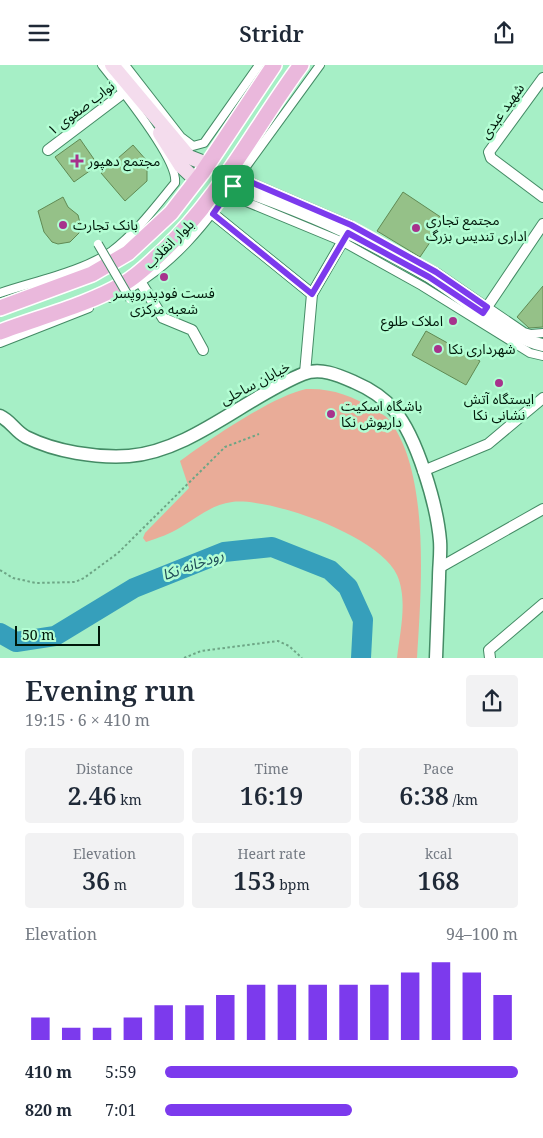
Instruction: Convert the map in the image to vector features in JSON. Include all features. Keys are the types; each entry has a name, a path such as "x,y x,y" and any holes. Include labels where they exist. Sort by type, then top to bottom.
{"main road":[{"path":"112,65 130,91 202,172 231,185"},
{"name":"بلوار انقلاب","path":"0,309 92,274 128,253 171,213 202,172 274,65"},
{"name":"بلوار انقلاب","path":"1,335 37,318 101,295 138,279 231,185 301,65"},
{"path":"25,299 23,306 25,312 30,317 37,318"},
{"path":"0,309 7,318 1,335"}],"street":[{"path":"0,293 92,262 112,250 131,233 175,183 175,173 130,91 102,65"},
{"path":"125,65 181,137 193,146 198,146 204,143 259,65"},
{"path":"1,335 52,324 132,289 138,279 172,261 213,214 231,185 320,65"},
{"name":"شهید عبدی","path":"543,78 489,153 491,158 543,197"},
{"name":"نواب صفوی ۱","path":"48,150 130,91"},
{"path":"231,185 429,277 524,331 531,334 543,333"},
{"path":"231,185 351,225 436,272 521,338 543,345"},
{"path":"213,214 312,294"},
{"path":"485,309 543,224"},
{"path":"305,373 312,294 345,237"},
{"path":"345,237 530,353 543,356"},
{"path":"98,244 130,299"},
{"path":"138,279 163,318 192,330 203,350"},
{"name":"خیابان ساحلی","path":"0,416 9,420 14,428 25,437 51,447 92,455 130,456 165,449 264,392 305,373 320,371 338,375 367,387 393,408 406,426 435,509 440,542 436,658"},
{"path":"423,471 488,444 543,398"},
{"path":"439,568 543,509"},
{"path":"490,658 489,650 543,604"}],"path":[{"path":"0,570 13,578 36,583 75,582 84,578 118,553 225,447 259,434"},
{"path":"184,658 208,650 278,641 289,646 302,658"}],"shaded area":[{"path":"306,389 333,391 366,404 388,418 402,443 412,470 420,534 421,568 417,658 397,658 403,605 397,575 387,561 370,547 323,522 272,506 250,502 232,502 199,515 164,536 146,542 143,538 145,533 189,488 180,461 259,409 292,393"}],"building":[{"name":"مجتمع دهپور","path":"80,139 98,165 74,182 55,157"},
{"path":"133,145 147,161 147,181 125,201 101,173"},
{"path":"403,192 445,220 420,257 377,231"},
{"path":"63,197 68,207 78,215 81,227 79,233 70,242 58,244 52,242 44,232 38,211"},
{"path":"543,286 543,327 529,328 517,317"},
{"path":"426,331 480,361 466,385 412,355"}],"waterway":[{"name":"رودخانه نکا","path":"0,633 16,642 55,636 134,588 224,552 272,547 330,570 348,587 363,620 361,658"}],"place":[{"name":"مجتمع دهپور","path":"77,161"},
{"name":"بانک تجارت","path":"63,225"},
{"name":"مجتمع تجاری اداری تندیس بزرگ","path":"416,228"},
{"name":"فست فودپدروپسر شعبه مرکزی","path":"164,277"},
{"name":"املاک طلوع","path":"453,321"},
{"name":"شهرداری نکا","path":"438,349"},
{"name":"ایستگاه آتش نشانی نکا","path":"499,383"},
{"name":"باشگاه اسکیت داریوش نکا","path":"331,414"}],"route":[{"path":"239,177 351,225 436,272 487,307 483,313 429,277 348,233 312,294 213,214 233,186 239,177"}]}
